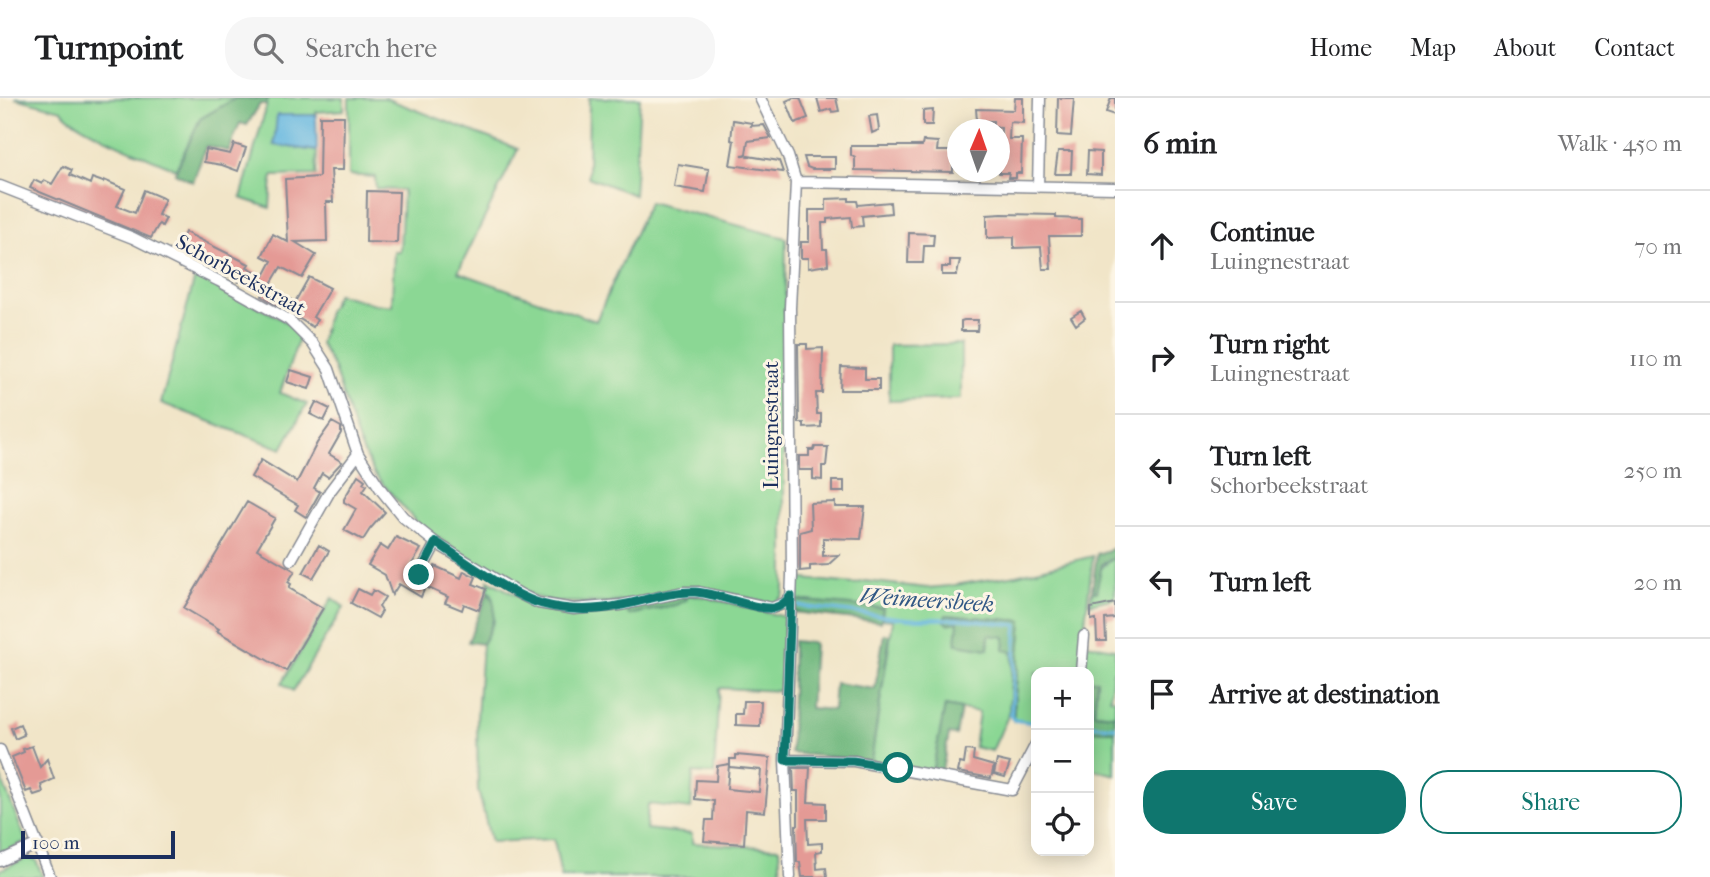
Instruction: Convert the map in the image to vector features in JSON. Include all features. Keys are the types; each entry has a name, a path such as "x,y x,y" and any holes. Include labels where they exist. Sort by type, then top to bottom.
{"street":[{"name":"Luingnestraat","path":"760,98 788,156 796,181 790,308 791,596 785,760 790,877"},
{"path":"1038,187 1040,98"},
{"path":"796,181 1115,187"},
{"name":"Schorbeekstraat","path":"0,186 132,238 219,281 289,320 313,344 329,369 358,454 373,481 403,517 436,542 520,594 538,603 574,609 606,608 683,592 699,592 772,608 785,603 791,596"},
{"path":"291,560 330,491 358,454"},
{"path":"419,575 436,542"},
{"path":"1081,667 1084,636"},
{"path":"0,750 50,877"},
{"path":"785,760 853,761 1012,790 1031,754"},
{"path":"0,861 38,844"}],"green space":[{"path":"15,98 236,98 200,119 176,169 96,134 68,117 62,110"},
{"path":"236,98 268,99 267,104 260,104 247,125 240,123 229,151 206,146 193,182 175,173 200,119"},
{"path":"266,98 344,98 344,110 316,112 316,115 278,115 274,145 317,151 316,175 272,176 270,208 241,198 267,104"},
{"path":"349,98 385,98 518,149 458,272 596,321 649,202 786,238 784,590 783,596 774,604 715,591 610,603 556,602 536,597 457,551 417,523 375,475 359,443 334,369 320,343 328,312 337,294 392,306 394,251 400,251 403,190 376,189 375,177 349,175"},
{"path":"589,98 640,98 634,195 588,177"},
{"path":"196,273 285,321 300,335 280,393 307,404 282,449 161,403"},
{"path":"961,344 961,399 889,401 889,345"},
{"path":"1115,548 1115,558 1102,564 1096,592 1092,592 1097,554"},
{"path":"1093,556 1080,667 1031,667 1031,722 1013,720 1022,621 946,615 959,622 956,643 988,649 989,634 1005,637 1013,652 1009,714 992,751 974,747 979,712 945,706 932,773 871,761 893,620 881,619 883,609 794,600 795,578 854,584 865,581 927,588 1016,575"},
{"path":"1115,558 1115,598 1090,604 1092,592 1096,592 1100,571"},
{"path":"488,580 543,609 686,595 706,597 785,617 782,691 719,688 714,774 693,773 691,809 648,804 646,829 692,834 692,843 779,848 781,877 561,877 554,839 491,842 478,790 477,718 482,644 494,621"},
{"path":"488,592 494,604 492,624 482,644 468,642"},
{"path":"686,595 687,599 677,605 629,615 625,607"},
{"path":"332,598 344,607 293,691 282,683"},
{"path":"794,600 883,608 881,622 794,612"},
{"path":"946,615 1022,621 1013,720 1009,714 1013,652 1004,650 1005,637 989,635 988,649 956,644 958,622 948,624 944,620"},
{"path":"884,634 890,635 871,761 791,753 793,641 814,643 810,708 833,710 835,683 875,689"},
{"path":"1086,644 1115,649 1115,671 1110,698 1115,699 1115,715 1094,713 1097,681 1094,681 1094,667 1084,667"},
{"path":"1094,680 1097,680 1094,713"},
{"path":"945,706 961,709 956,735 949,734 941,775 932,773"},
{"path":"1094,713 1115,715 1115,731 1094,730"},
{"path":"1094,730 1115,731 1115,775 1094,769"},
{"path":"0,775 26,841 0,854"},
{"path":"26,858 36,860 43,877 0,877 0,870"}],"water":[{"path":"277,115 316,115 317,151 274,145"}],"building":[{"path":"800,98 808,118 795,123 786,101"},
{"path":"817,98 836,98 839,111 832,112 831,109 821,112"},
{"path":"1015,98 1023,98 1023,123 1010,122 1010,119 977,119 976,109 1014,110"},
{"path":"1058,98 1074,98 1071,136 1057,135"},
{"path":"1111,98 1115,98 1115,115 1106,112"},
{"path":"933,110 932,125 923,125 923,111"},
{"path":"877,115 879,130 872,133 869,116"},
{"path":"320,116 344,116 343,170 331,170 333,202 326,202 327,241 295,242 316,255 302,278 281,267 269,287 295,302 309,277 330,288 313,317 317,320 313,327 262,296 267,288 249,277 246,283 241,280 239,282 218,269 182,254 182,249 178,247 185,232 249,264 247,267 264,276 272,261 262,256 273,234 288,242 285,179 319,177"},
{"path":"733,120 752,123 751,126 764,125 771,138 748,141 746,154 742,155 779,161 783,172 730,165 734,141 731,140"},
{"path":"1010,139 1022,139 1021,173 1016,173 1016,178 1010,178"},
{"path":"923,141 938,142 937,151 947,151 947,172 855,170 855,158 851,155 851,146 922,146"},
{"path":"234,144 246,148 238,171 204,162 206,149 230,154"},
{"path":"1058,151 1072,151 1071,174 1055,174"},
{"path":"1088,151 1101,152 1101,175 1087,174"},
{"path":"804,157 835,157 835,169 812,169 807,167"},
{"path":"678,164 709,169 705,192 674,187"},
{"path":"63,166 72,170 70,175 90,184 92,178 125,189 117,206 135,213 144,190 165,199 158,215 166,218 162,226 159,224 151,238 30,188 34,180 42,184 44,180 52,184"},
{"path":"367,191 399,192 397,243 366,242"},
{"path":"849,198 849,201 857,201 858,205 890,202 891,213 862,216 863,226 852,227 851,217 827,219 827,223 822,223 823,249 827,249 828,265 808,268 808,258 801,258 801,242 809,242 809,210 826,210 826,199"},
{"path":"987,215 1056,215 1056,218 1081,219 1081,236 1049,236 1051,269 1043,269 1041,247 1014,248 1014,237 987,238"},
{"path":"909,233 934,234 933,246 924,246 923,263 908,263"},
{"path":"950,260 960,260 957,275 942,275 942,267 950,267"},
{"path":"1081,311 1085,318 1076,325 1071,317"},
{"path":"978,320 977,331 961,331 961,321"},
{"path":"798,344 807,344 807,349 823,348 822,393 816,393 821,427 804,428 804,423 799,423"},
{"path":"841,367 865,368 865,379 879,379 879,390 840,390"},
{"path":"291,370 313,377 309,389 287,382"},
{"path":"316,402 330,409 324,421 310,414"},
{"path":"332,422 341,427 341,433 329,454 342,462 328,477 322,473 314,488 320,492 306,517 295,510 298,505 251,477 261,460 297,482 317,443"},
{"path":"815,447 828,447 826,466 822,466 822,480 813,479 813,470 799,470 799,456 809,456 809,450 814,450"},
{"path":"358,475 367,485 363,491 385,512 363,540 344,530 356,509 344,502 344,499"},
{"path":"832,481 844,481 844,492 832,492"},
{"path":"247,502 275,518 257,549 295,571 288,582 291,584 289,588 323,608 286,671 217,631 219,629 184,608"},
{"path":"835,502 835,507 865,507 861,539 823,538 823,556 839,555 828,565 810,566 810,570 800,571 800,532 811,529 810,503"},
{"path":"396,537 421,549 409,569 412,571 410,576 413,580 426,585 421,597 399,584 392,595 385,575 368,565 380,545 388,550"},
{"path":"319,545 329,551 313,578 303,573"},
{"path":"435,566 461,578 464,571 476,577 473,584 486,589 479,610 464,604 462,610 445,603 448,597 426,587"},
{"path":"358,589 370,595 373,590 385,597 379,607 382,611 378,618 351,603"},
{"path":"1115,603 1115,618 1105,619 1106,641 1097,641 1096,619 1091,620 1091,608"},
{"path":"744,701 761,701 760,726 736,725 736,714 743,714"},
{"path":"20,724 24,735 15,739 11,728"},
{"path":"32,746 40,767 47,759 54,779 41,785 43,792 34,795 31,790 26,792 12,757"},
{"path":"966,750 974,751 973,760 994,766 991,778 958,772 960,763 964,764"},
{"path":"736,755 770,758 765,812 746,810 744,844 704,841 706,820 713,820 714,801 695,799 696,780 716,781 717,766 729,764 727,789 759,792 761,770 730,767 730,759 736,759"},
{"path":"997,760 1010,763 1005,777 994,774"},
{"path":"793,768 810,768 808,802 826,803 826,819 807,819 808,844 822,843 822,851 816,852 817,869 826,868 827,877 802,877 800,862 797,862 798,791 794,791"}],"waterway":[{"name":"Weimeersbeek","path":"799,606 908,619 960,619 1017,625 1011,715 1014,720 1031,722"},
{"name":"Weimeersbeek","path":"1094,725 1115,727"}],"route":[{"path":"419,575 436,542 520,594 538,603 552,606 574,609 606,608 665,594 699,592 772,608 785,603 791,596 785,760 853,761 898,768"}]}
